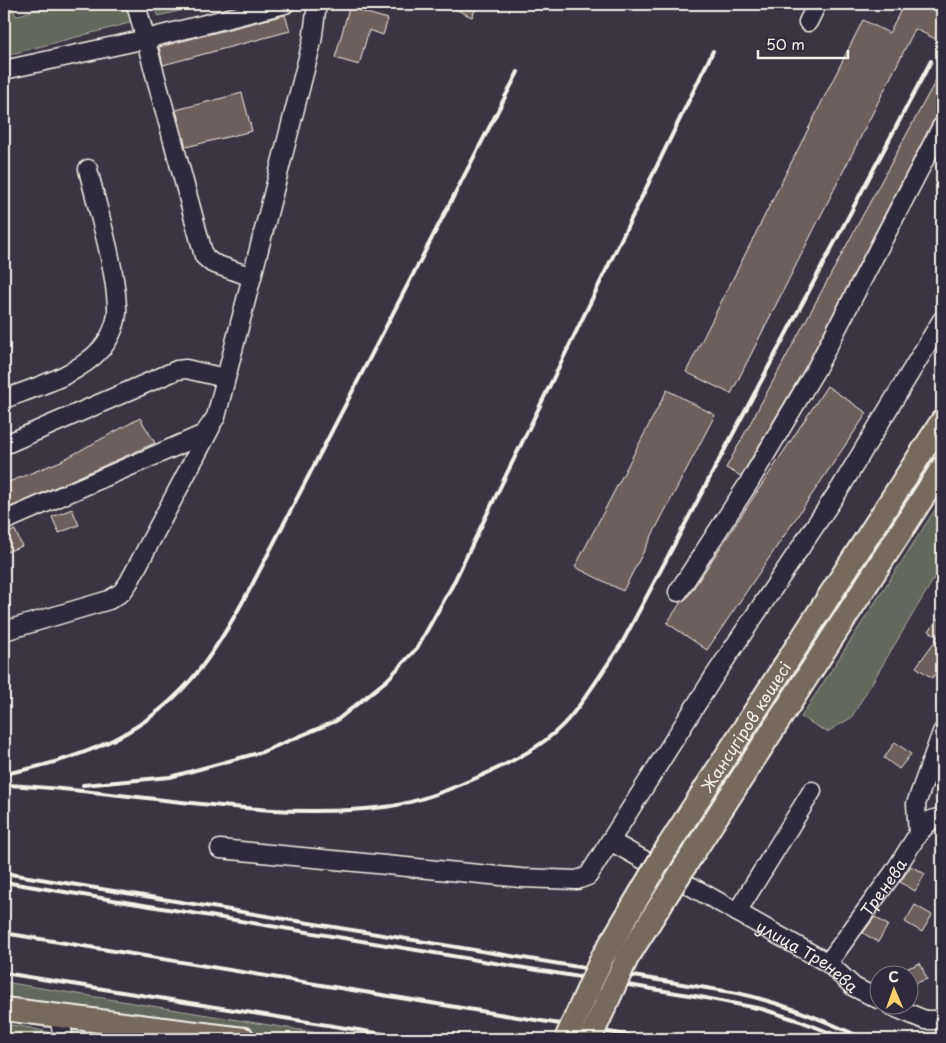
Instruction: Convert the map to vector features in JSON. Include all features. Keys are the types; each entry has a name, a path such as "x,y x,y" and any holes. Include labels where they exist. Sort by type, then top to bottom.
{"main road":[{"name":"Жансүгіров көшесі","path":"566,1039 602,958 670,845 942,421"},
{"name":"Жансүгіров көшесі","path":"590,1039 627,958 942,468"},
{"path":"4,1009 58,1015 185,1035 244,1039"}],"street":[{"path":"136,4 204,256 212,263 252,277"},
{"path":"4,70 146,39 285,4"},
{"path":"4,631 109,600 122,592 175,499 211,426 225,378 312,42 317,4"},
{"path":"808,22 817,4"},
{"path":"678,592 750,481 815,371 942,126"},
{"path":"4,399 37,387 80,366 101,349 113,332 118,308 88,169"},
{"path":"220,849 521,878 577,880 588,876 715,675 841,487 942,320"},
{"path":"4,445 177,370 186,369 225,378"},
{"path":"4,521 204,434 211,426"},
{"path":"918,834 916,804 942,732"},
{"name":"улица Тренева","path":"736,912 812,790"},
{"name":"Тренева","path":"828,963 894,872 918,834 932,820 942,817"},
{"name":"улица Тренева","path":"610,841 828,963 854,987 868,994"},
{"path":"58,1015 64,1039"},
{"path":"915,1016 925,1020 942,1020"}],"green space":[{"path":"4,4 11,4 16,16 53,4 136,4 141,20 4,56"},
{"path":"154,4 208,4 158,16"},
{"path":"942,499 942,565 851,718 827,732 801,717"},
{"path":"4,982 355,1039 289,1039 4,1000"},
{"path":"4,1025 21,1026 48,1032 51,1039 4,1039"},
{"path":"68,1031 125,1039 70,1039"}],"building":[{"path":"444,4 478,4 472,17"},
{"path":"904,4 942,4 942,42 915,29 731,394 686,372 863,20 889,33"},
{"path":"349,8 388,19 383,35 369,30 359,65 335,58"},
{"path":"285,15 290,31 163,65 159,47"},
{"path":"942,69 942,115 933,121 806,366 741,476 726,468"},
{"path":"242,93 252,131 186,147 176,110"},
{"path":"827,386 867,413 707,650 667,623 681,602 687,598"},
{"path":"667,390 715,415 623,591 575,567"},
{"path":"140,418 155,443 4,510 4,484 61,461"},
{"path":"72,509 79,525 59,533 52,517"},
{"path":"15,530 22,546 4,553 4,535"},
{"path":"942,613 942,665 932,678 916,667 938,637 929,631"},
{"path":"895,742 911,754 899,769 884,758"},
{"path":"911,866 925,874 915,891 900,882"},
{"path":"915,905 932,915 922,932 905,922"},
{"path":"875,917 888,925 878,942 863,933"},
{"path":"920,963 927,979 918,982 918,966 913,966"}],"railway":[{"path":"83,785 170,777 262,752 336,721 387,680 417,648 452,586 713,51"},
{"path":"4,785 51,788 242,808 338,811 399,805 427,797 483,775 545,741 562,726 577,708 622,643 931,61"},
{"path":"4,774 60,760 112,740 136,727 159,711 180,692 200,669 228,628 252,585 518,72"},
{"path":"4,873 737,993 802,1012 864,1039"},
{"path":"4,882 695,996 762,1009 846,1039"},
{"path":"4,933 651,1039"},
{"path":"4,973 414,1039"}]}
